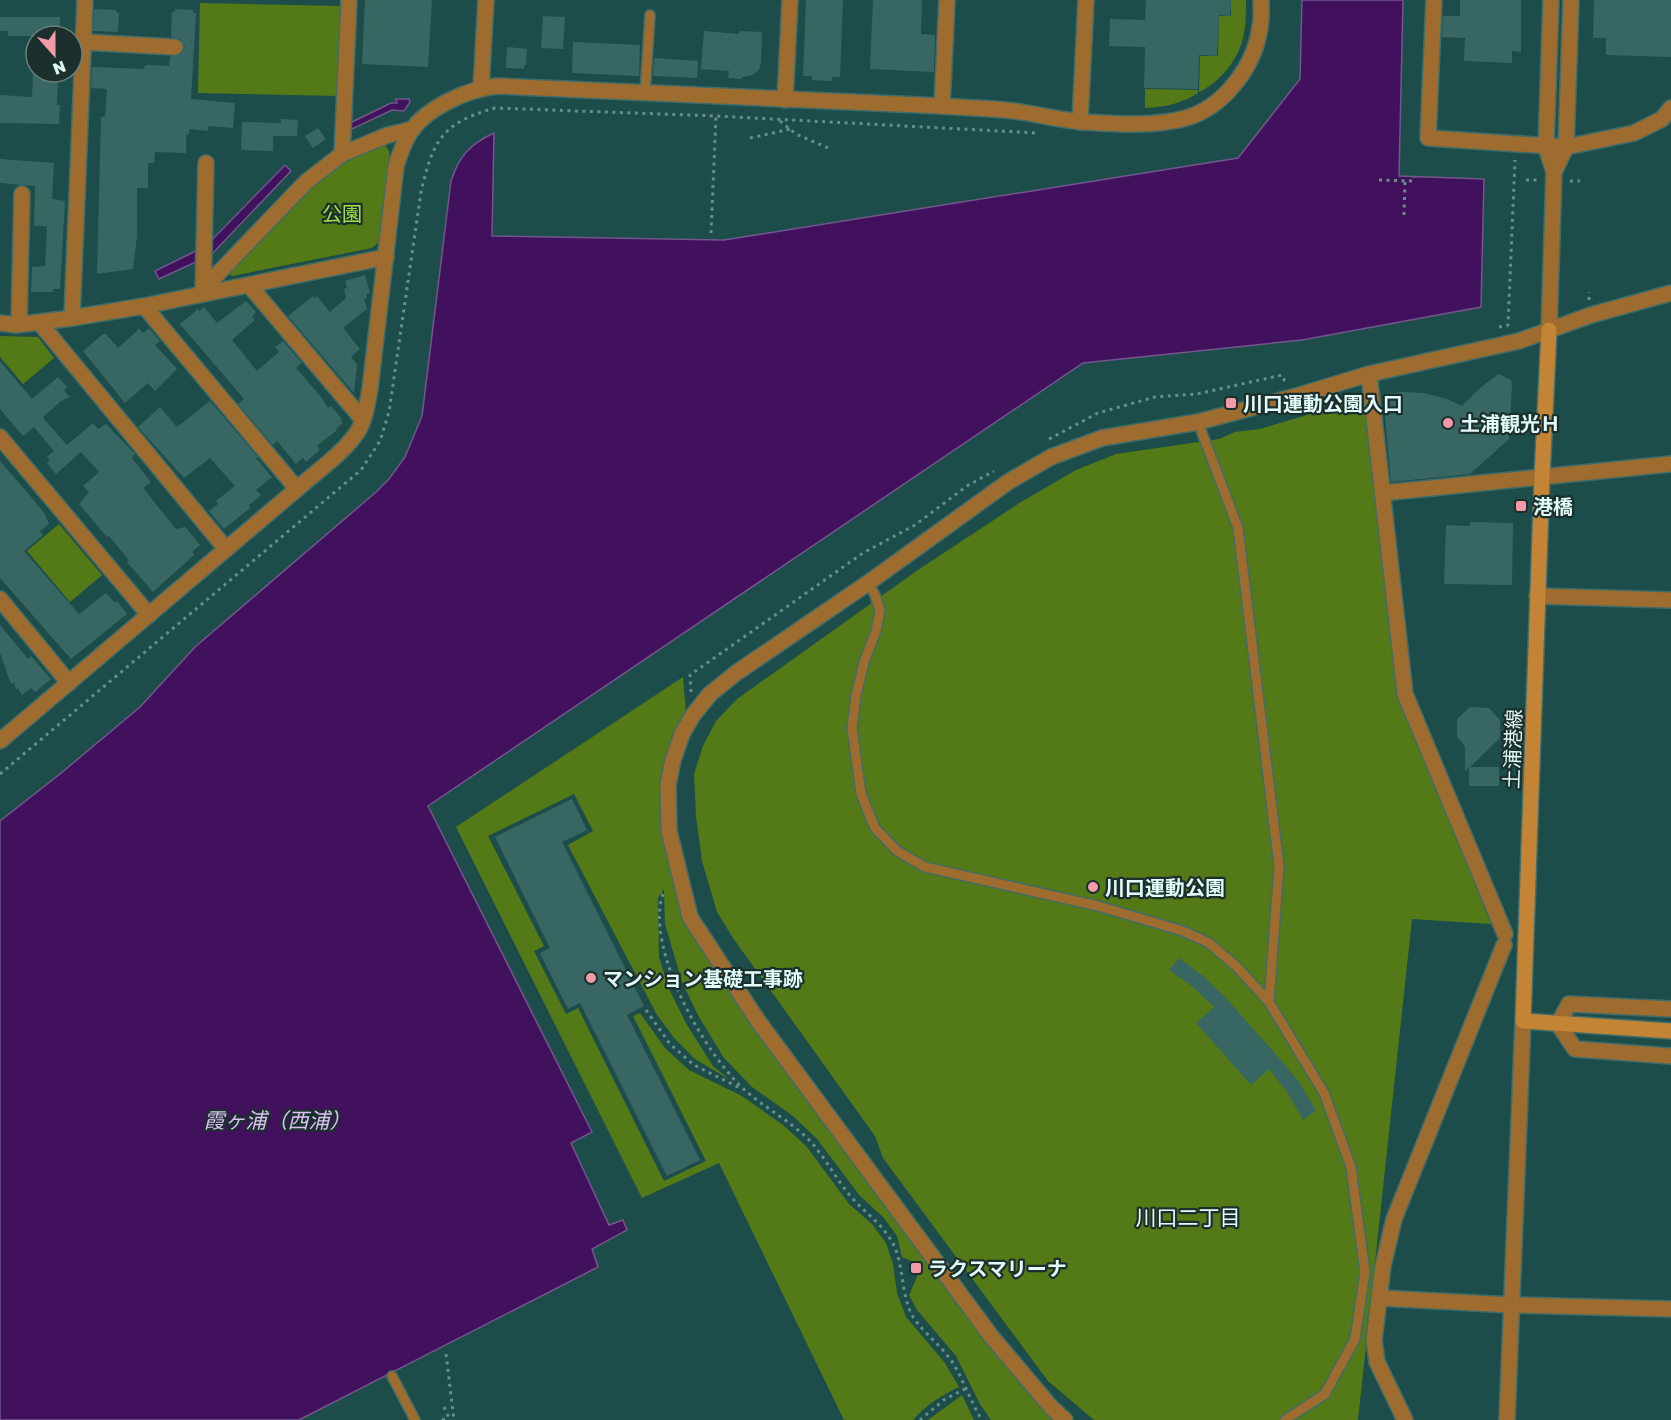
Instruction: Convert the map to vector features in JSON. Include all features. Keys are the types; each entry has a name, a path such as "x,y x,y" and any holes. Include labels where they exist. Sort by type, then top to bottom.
{"main road":[{"name":"土浦港線","path":"1523,1021 1549,330"},
{"path":"1523,1021 1671,1031"}],"street":[{"path":"84,24 85,0"},
{"path":"342,154 349,0"},
{"path":"481,88 486,0"},
{"path":"785,100 790,0"},
{"path":"942,106 947,0"},
{"path":"1080,122 1086,0"},
{"path":"0,741 297,489 345,447 357,433 363,420 370,389 396,166 402,146 413,129 442,105 481,88 497,86 942,106 1014,111 1080,122 1166,122 1188,117 1215,103 1232,87 1246,69 1260,28 1261,0"},
{"path":"1434,0 1428,138 1566,147 1634,133 1668,115"},
{"path":"1549,330 1554,172 1546,147 1551,0"},
{"path":"1554,172 1566,147 1571,0"},
{"path":"84,42 175,47"},
{"path":"72,318 81,84"},
{"path":"203,294 211,281 279,207 306,182 342,154 388,135 413,129"},
{"path":"203,294 206,164"},
{"path":"19,324 22,194"},
{"path":"0,323 39,322 144,306 387,257"},
{"path":"249,285 363,420"},
{"path":"1065,1420 1050,1406 991,1336 758,1021 690,917 669,831 668,785 682,734 693,715 710,694 736,673 868,583 1008,482 1051,457 1102,438 1198,422 1369,374 1515,342 1612,309 1671,293"},
{"path":"144,306 297,489"},
{"path":"39,322 226,549"},
{"path":"1369,374 1405,694 1504,940 1394,1219 1383,1266 1374,1340 1377,1362 1405,1420"},
{"path":"0,437 149,615"},
{"path":"1382,494 1671,464"},
{"path":"1538,596 1671,600"},
{"path":"0,599 69,683"},
{"path":"1671,1009 1569,1004 1558,1024 1575,1049 1671,1056"},
{"path":"1508,1420 1523,1021"},
{"path":"1380,1298 1512,1305 1671,1309"}],"lane":[{"path":"645,93 650,15"},
{"path":"1198,422 1238,528 1279,866 1269,1002"},
{"path":"868,583 880,610 876,631 864,662 852,728 861,794 876,828 897,851 925,867 1098,906 1183,931 1209,943 1237,967 1269,1002 1324,1093 1351,1167 1365,1272 1355,1339 1325,1394 1285,1420"},
{"path":"392,1376 415,1420"}],"path":[{"path":"711,233 716,116 1039,133"},
{"path":"778,120 796,134 828,148"},
{"path":"750,138 791,129"},
{"path":"1379,180 1413,181 1414,177"},
{"path":"1404,215 1405,181"},
{"path":"663,894 659,925 676,985 693,1020 718,1061 747,1092"},
{"path":"646,1010 670,1044 694,1065 747,1092 788,1120 812,1143 855,1201 877,1221 891,1239 911,1313 951,1360 982,1420"},
{"path":"446,1354 451,1419"},
{"path":"920,1420 945,1400 965,1389"},
{"path":"444,1407 451,1419"},
{"path":"442,1420 451,1419"}],"green space":[{"path":"1231,0 1246,0 1243,38 1227,70 1214,83 1199,92 1200,56 1218,56 1219,16 1231,16"},
{"path":"200,3 341,6 339,96 198,93"},
{"path":"1145,89 1198,90 1198,93 1173,104 1145,108"},
{"name":"公園","path":"384,144 389,151 391,165 384,196 379,242 372,248 232,276 227,272 307,189 350,159"},
{"path":"0,336 38,337 54,358 23,384 0,357"},
{"name":"川口運動公園","path":"1364,398 1399,693 1491,924 1412,919 1358,1420 1094,1420 1048,1381 883,1158 875,1136 733,938 717,912 702,861 696,816 694,774 703,746 716,721 737,699 918,570 1021,502 1076,470 1116,454 1219,439 1235,432 1260,429"},
{"path":"59,524 102,575 70,602 27,551"},
{"path":"683,677 686,714 662,832 683,920 753,1025 1055,1420 991,1420 980,1404 956,1356 917,1310 909,1295 922,1266 902,1257 897,1236 883,1217 860,1196 817,1139 793,1116 752,1087 724,1058 699,1017 682,982 665,924 664,889 658,898 659,957 669,989 687,1025 713,1066 730,1080 695,1059 675,1039 657,1015 568,845 593,831 574,794 488,836 544,946 534,951 566,1014 578,1008 664,1181 706,1161 633,1016 640,1013 665,1048 689,1070 742,1096 783,1125 807,1147 849,1204 872,1224 886,1243 893,1264 897,1293 906,1317 945,1363 959,1387 946,1393 913,1420 844,1420 719,1163 642,1198 456,827"},
{"path":"962,1395 974,1420 928,1420"}],"water":[{"name":"霞ヶ浦（西浦）","path":"1302,0 1403,0 1399,176 1484,179 1481,307 1302,340 1083,363 428,806 592,1132 571,1143 609,1225 623,1220 627,1230 592,1249 598,1267 299,1420 0,1420 0,821 140,707 195,647 376,492 405,457 422,416 451,181 458,164 472,146 494,133 492,236 724,240 1238,158 1300,79"},
{"path":"396,99 409,99 410,102 404,111 392,110 352,129 350,123 391,103 397,103"},
{"path":"285,165 291,171 211,255 159,279 155,271 206,246"}],"building":[{"path":"365,0 432,0 428,67 362,64"},
{"path":"806,0 843,0 840,77 832,77 832,81 812,80 812,76 803,76"},
{"path":"873,0 922,0 921,34 935,35 934,72 870,69"},
{"path":"1146,0 1231,0 1230,16 1219,15 1217,56 1199,55 1198,89 1144,88 1145,47 1109,46 1110,19 1145,20"},
{"path":"1460,0 1521,0 1521,52 1512,51 1512,63 1464,61 1465,38 1442,37 1443,16 1460,16"},
{"path":"1594,0 1671,0 1671,57 1606,55 1606,38 1593,38"},
{"path":"94,9 116,10 119,13 118,32 93,31"},
{"path":"175,9 193,10 193,13 196,13 191,99 235,103 233,128 208,126 208,131 189,129 189,134 186,135 186,153 155,152 154,163 148,163 148,188 137,188 137,236 133,269 97,274 101,117 105,116 107,89 91,88 92,67 143,69 146,65 169,66 170,56 180,55 185,48 181,39 171,37 172,12 175,12"},
{"path":"543,16 565,17 563,49 541,48"},
{"path":"0,17 60,17 60,24 24,24 24,36 8,36 8,31 0,31"},
{"path":"704,31 739,34 739,31 762,32 759,70 742,79 728,78 729,71 701,69"},
{"path":"573,42 640,45 639,76 572,73"},
{"path":"507,47 527,49 524,69 506,68"},
{"path":"654,58 698,61 697,78 653,76"},
{"path":"33,84 58,84 59,124 0,123 0,95 32,97"},
{"path":"281,119 298,120 297,136 273,136 273,151 241,150 242,122 281,123"},
{"path":"318,128 326,139 313,148 305,136"},
{"path":"0,159 54,163 52,199 65,201 60,289 53,289 53,292 31,292 32,267 45,266 47,226 34,226 35,186 0,183"},
{"path":"365,275 370,293 366,294 367,298 364,299 367,309 343,328 360,349 351,357 357,364 354,393 288,316 313,296 315,298 317,296 330,312 346,298 345,281"},
{"path":"246,301 256,312 252,317 255,320 232,340 257,371 279,352 275,347 283,341 302,363 296,368 328,408 331,406 342,419 340,420 343,423 317,446 320,450 306,462 303,458 296,464 277,441 273,445 238,404 244,399 180,324 198,309 199,311 204,307 217,323"},
{"path":"149,328 160,341 155,345 177,369 155,391 148,383 125,403 83,351 103,334 106,334 118,348 139,329 143,333"},
{"path":"0,361 32,399 58,377 67,387 64,390 70,397 61,401 44,416 44,419 67,445 93,423 98,429 106,424 135,454 132,458 151,482 143,488 176,529 185,527 200,545 192,552 194,555 153,592 127,562 129,560 109,536 107,537 79,504 89,492 83,486 99,472 81,452 56,474 47,463 50,460 47,457 54,451 34,427 23,436 0,409"},
{"name":"土浦観光Ｈ","path":"1499,374 1511,380 1512,386 1509,439 1470,474 1391,482 1383,394 1424,393 1462,406 1481,387"},
{"path":"210,401 272,477 256,490 261,495 249,505 250,508 224,529 209,511 218,504 216,501 235,486 210,458 184,478 138,427 160,407 177,427"},
{"path":"0,461 45,514 49,524 40,531 43,535 24,551 79,614 106,593 115,603 117,601 127,614 71,659 0,578"},
{"path":"1470,522 1513,523 1512,585 1444,584 1446,525 1470,526"},
{"path":"0,625 28,659 31,656 51,679 35,692 31,688 22,695 18,688 16,690 14,683 11,684 0,653"},
{"path":"1470,707 1489,708 1500,720 1500,738 1470,767 1499,767 1499,786 1469,786 1469,767 1465,772 1465,746 1457,737 1457,719"},
{"name":"マンション基礎工事跡","path":"572,799 587,830 562,842 644,1006 627,1015 700,1160 667,1176 580,1003 568,1009 540,953 550,948 495,837"},
{"path":"1179,958 1225,997 1299,1082 1316,1110 1303,1120 1287,1092 1269,1069 1251,1085 1196,1023 1214,1007 1193,987 1169,970"}],"place":[{"name":"川口運動公園入口","path":"1231,403"},
{"name":"土浦観光Ｈ","path":"1448,423"},
{"name":"港橋","path":"1521,506"},
{"name":"川口運動公園","path":"1093,887"},
{"name":"マンション基礎工事跡","path":"591,978"},
{"name":"ラクスマリーナ","path":"916,1268"}],"district":[{"name":"川口二丁目","path":"1188,1217"}]}
